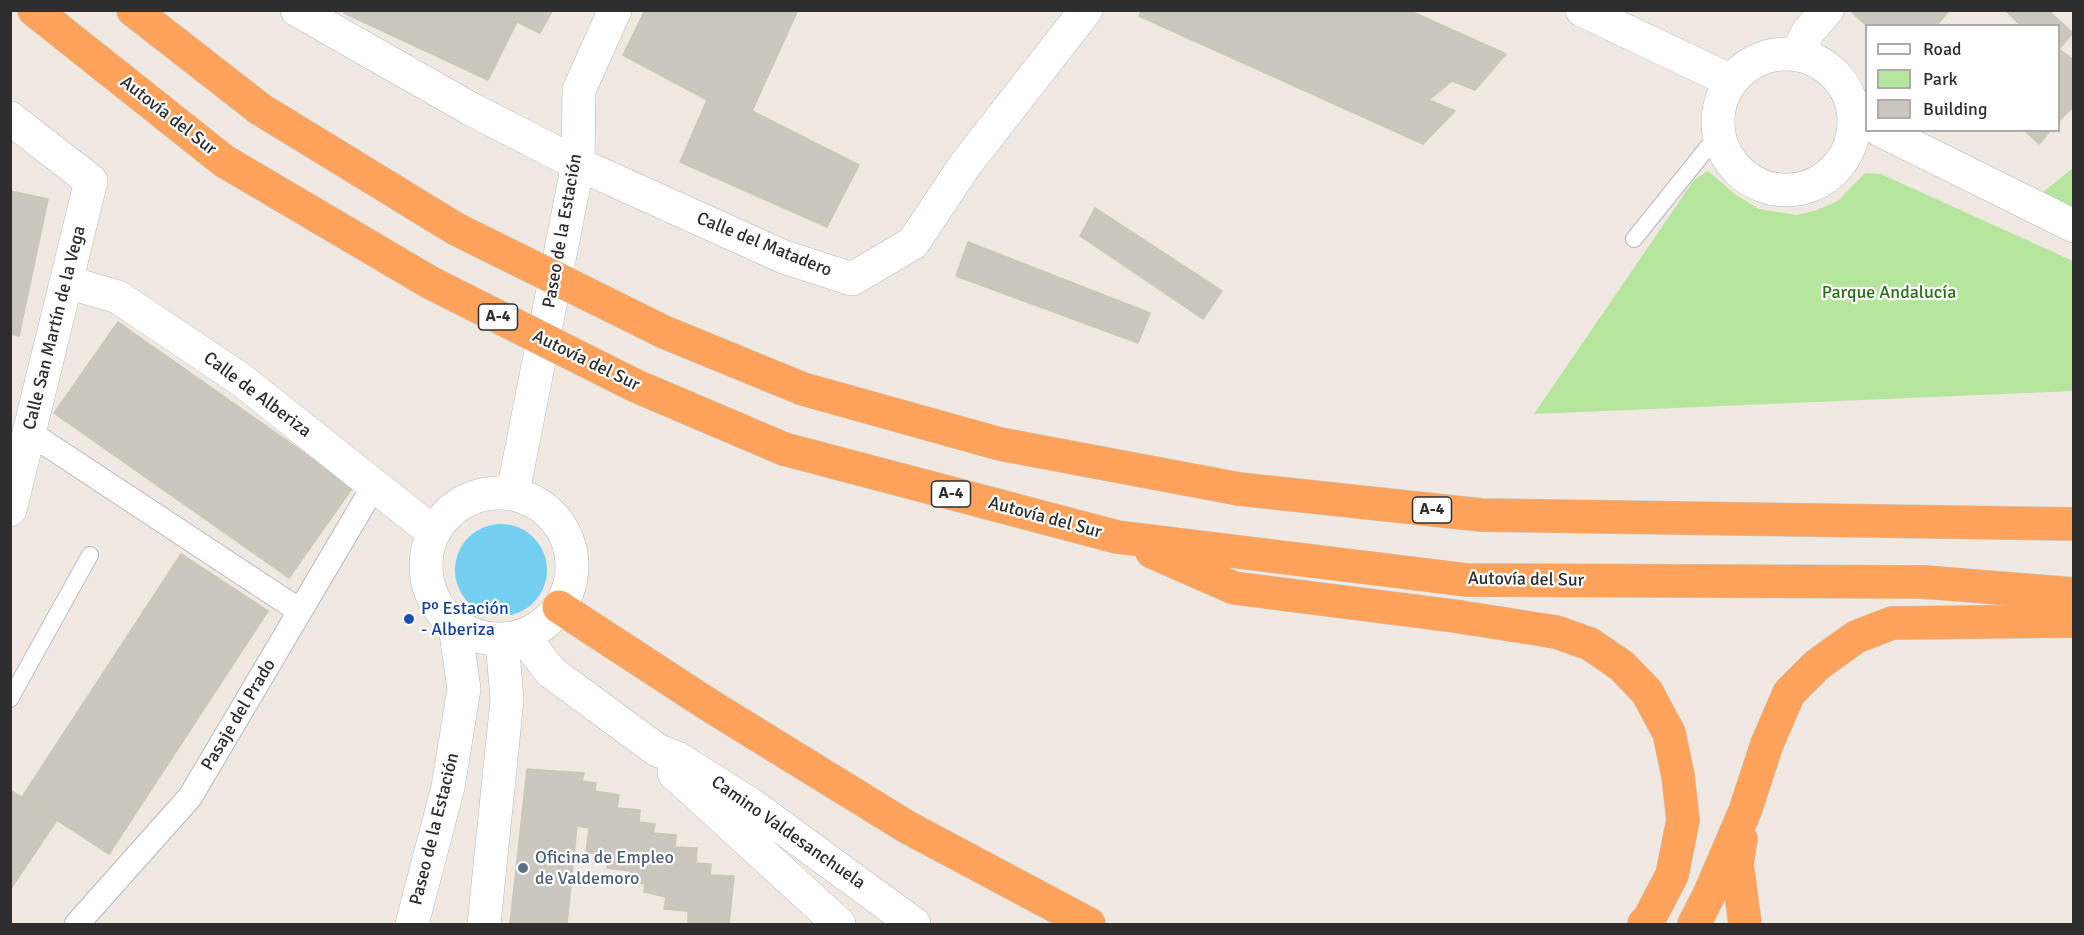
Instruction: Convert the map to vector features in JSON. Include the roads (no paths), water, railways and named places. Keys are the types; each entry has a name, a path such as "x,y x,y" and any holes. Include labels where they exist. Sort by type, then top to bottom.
{"highway":[{"name":"Autovía del Sur","path":"34,10 224,161 431,283 636,386 784,449 1117,537 1467,580 1924,582 2073,594"},
{"name":"A-4","path":"133,10 260,109 456,229 664,332 803,389 1000,444 1239,489 1470,514 2073,525"},
{"path":"1117,537 1234,588 1454,616 1556,632 1590,644 1622,666 1647,692 1669,733 1678,776 1683,820 1672,875 1650,919 1644,924"},
{"path":"559,607 710,705 907,827 1089,924"},
{"path":"1694,924 1745,811 1767,744 1789,693 1817,665 1856,637 1892,623 2073,621"},
{"path":"1745,811 1737,863 1745,924"}],"street":[{"name":"Calle del Matadero","path":"297,10 471,109 578,164 784,257 852,279 913,243 965,165 1086,10"},
{"name":"Paseo de la Estación","path":"513,492 578,164 579,90 615,10"},
{"path":"1582,10 1731,81"},
{"path":"1797,54 1808,32 1827,10"},
{"path":"1865,121 1846,89 1830,69 1809,57 1797,54 1764,57 1747,67 1731,81 1720,103 1717,126 1727,159 1746,179 1768,189 1792,191 1806,188 1828,177 1844,159 1854,134 1865,126"},
{"name":"Calle San Martín de la Vega","path":"10,118 90,181 10,510"},
{"path":"1883,132 2073,226"},
{"name":"Calle de Alberiza","path":"67,282 118,297 240,380 433,532"},
{"path":"30,433 300,611"},
{"name":"Pasaje del Prado","path":"78,924 190,797 375,486"},
{"path":"513,492 546,508 560,522 570,546 573,567 569,585 559,607 542,625 512,638 479,637 455,626 432,600 425,573 427,547 433,532 449,511 476,495 513,492"},
{"name":"Paseo de la Estación","path":"412,924 448,787 464,689 455,626"},
{"path":"484,924 512,638"},
{"name":"Camino Valdesanchuela","path":"512,638 551,672 657,750 677,758 753,806 913,923"},
{"name":"Camino Valdesanchuela","path":"657,750 670,769 838,924"},
{"path":"388,924 424,873"},
{"path":"838,924 861,911 883,910 913,923"}],"lane":[{"path":"1634,239 1712,142 1717,126"},
{"path":"10,699 90,555"}],"water":[{"path":"501,524 519,528 533,538 543,552 547,570 543,588 533,602 519,612 501,616 483,612 469,602 459,588 455,570 459,552 469,538 483,528"}],"place":[{"name":"Pº Estación - Alberiza","path":"409,619"},
{"name":"Oficina de Empleo de Valdemoro","path":"523,868"}],"park label":[{"name":"Parque Andalucía","path":"1889,293"}]}
